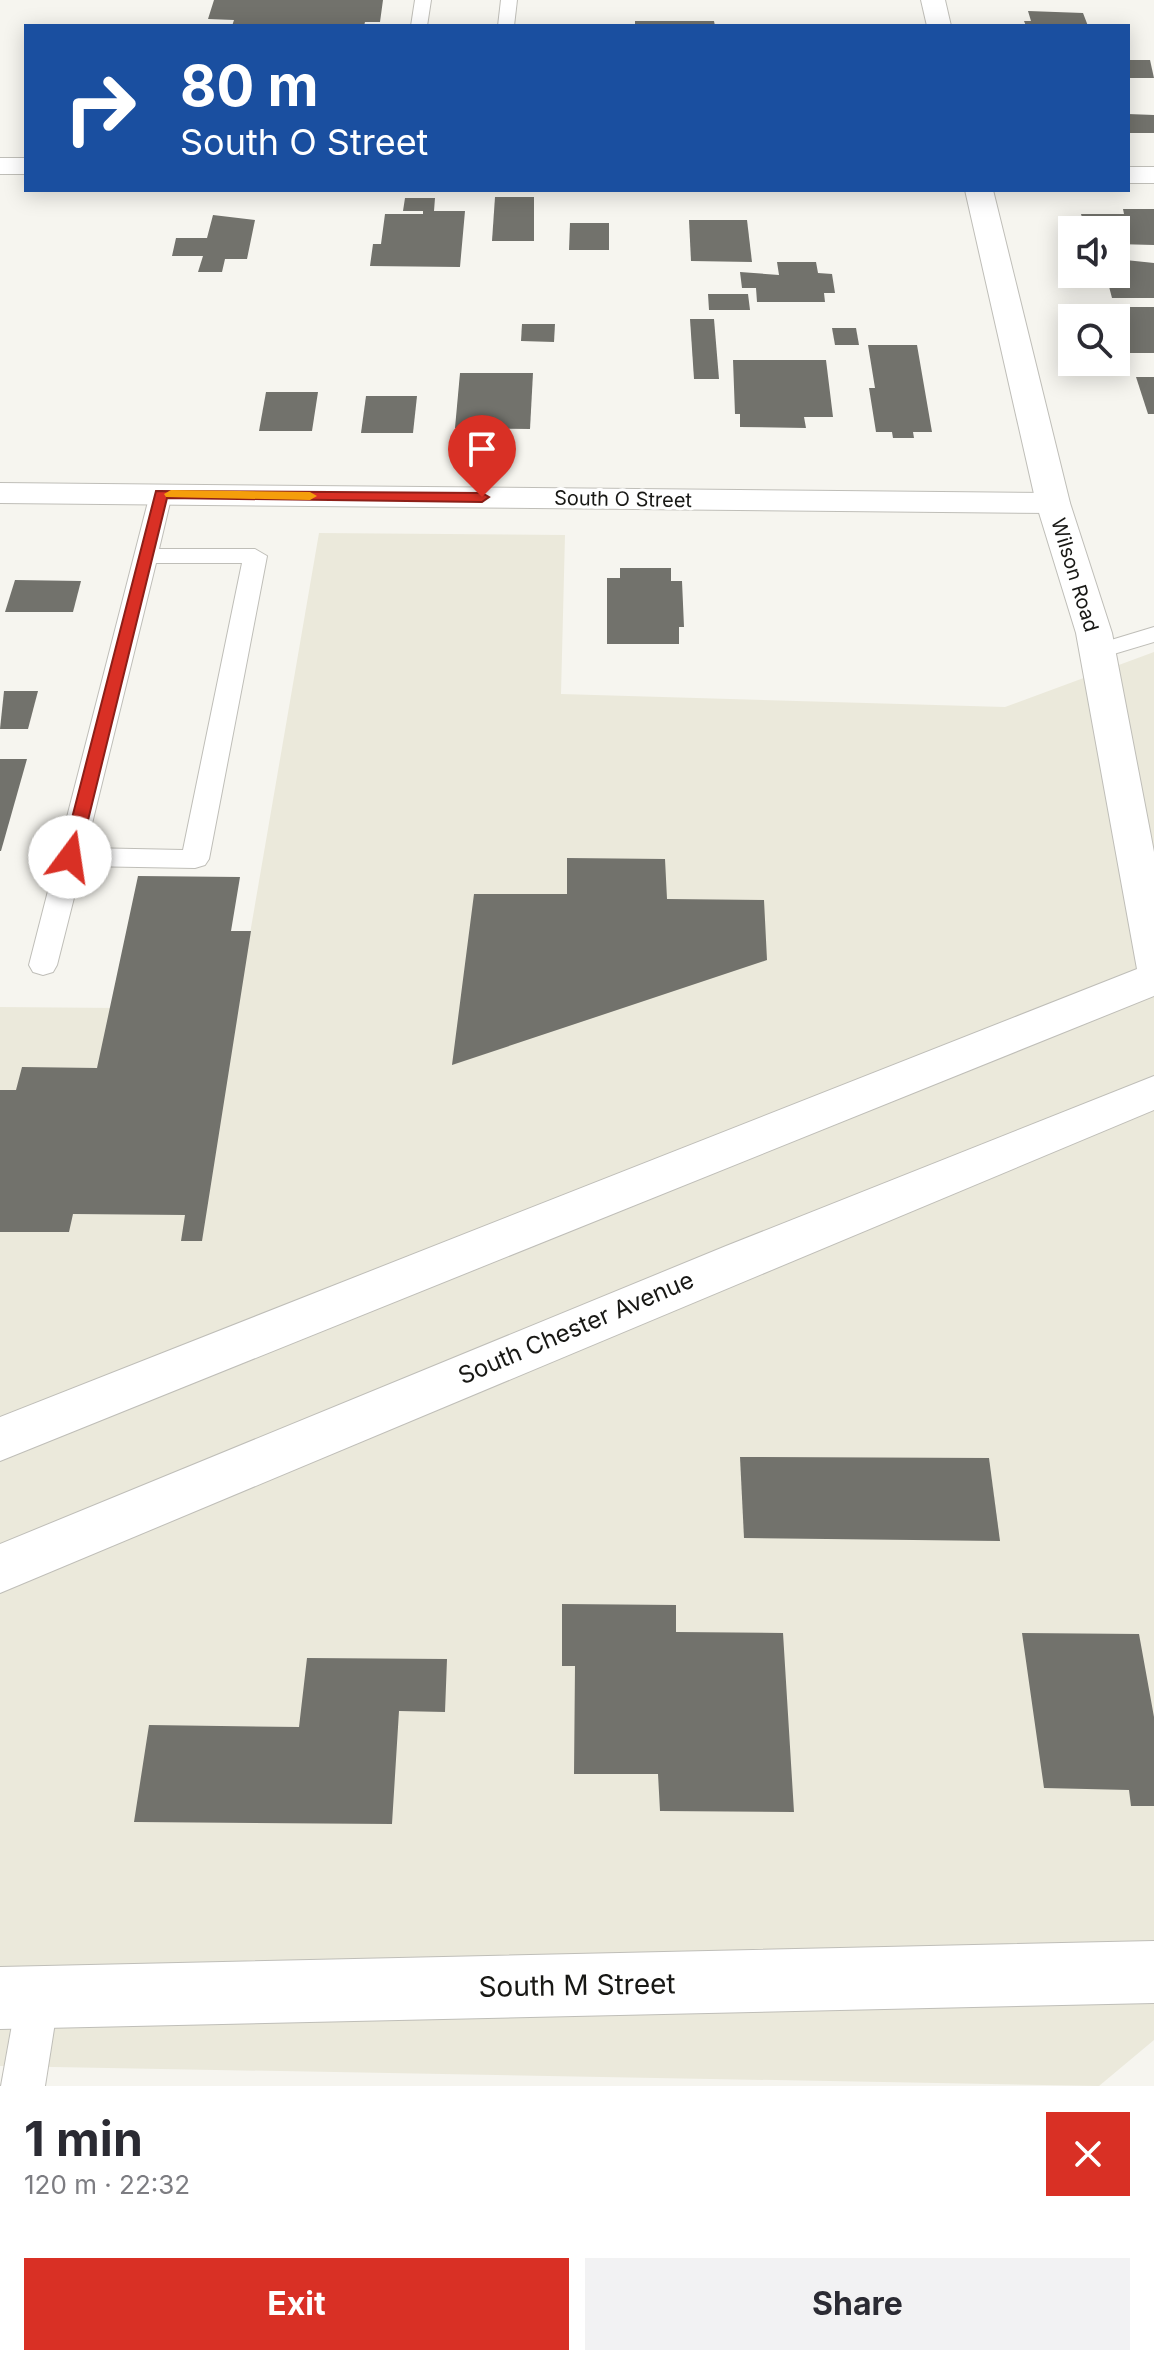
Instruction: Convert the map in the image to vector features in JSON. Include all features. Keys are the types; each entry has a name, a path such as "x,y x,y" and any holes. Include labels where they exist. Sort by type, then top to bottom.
{"street":[{"path":"933,0 939,24"},
{"path":"0,166 24,166"},
{"path":"1130,175 1154,175"},
{"name":"Wilson Road","path":"979,192 1053,503 1097,652 1154,963"},
{"name":"South O Street","path":"0,493 1053,503"},
{"path":"0,1439 1154,979"},
{"name":"South Chester Avenue","path":"0,1569 743,1259 1154,1092"},
{"name":"South M Street","path":"19,1997 1154,1972"}],"lane":[{"path":"419,24 423,0"},
{"path":"506,24 509,0"},
{"path":"43,965 161,494"},
{"path":"70,857 195,859 255,556 146,556"},
{"path":"1097,652 1154,634"},
{"path":"19,1997 23,2086"}],"shaded area":[{"path":"319,533 565,535 561,694 1005,707 1154,652 1154,2040 1099,2086 0,2066 0,1007 237,1009"}],"building":[{"path":"214,0 383,0 380,22 364,24 233,24 234,20 208,19"},
{"path":"1028,11 1083,13 1087,24 1025,24 1024,21 1031,21"},
{"path":"635,21 714,21 715,24 635,24"},
{"path":"1130,60 1150,60 1154,78 1130,78"},
{"path":"1130,114 1154,115 1154,133 1130,133"},
{"path":"495,197 534,197 534,241 492,241"},
{"path":"405,198 435,198 434,211 465,211 460,267 370,266 373,244 381,244 385,214 423,214 423,211 403,211"},
{"path":"1123,209 1154,209 1154,245 1130,244 1130,216 1081,214 1124,214"},
{"path":"213,215 255,220 247,259 225,259 222,272 198,272 203,256 172,256 176,238 207,238"},
{"path":"689,220 747,220 752,262 691,261"},
{"path":"570,223 609,223 609,250 569,250"},
{"path":"1130,260 1154,263 1154,298 1112,298 1109,288 1130,288"},
{"path":"777,262 816,262 818,273 832,274 835,293 824,293 825,302 757,302 756,288 742,288 740,272 779,275"},
{"path":"708,294 748,294 750,310 709,310"},
{"path":"1130,307 1154,307 1154,353 1130,353"},
{"path":"690,319 714,319 719,379 694,379"},
{"path":"522,324 555,324 554,342 521,341"},
{"path":"832,328 856,328 859,345 835,345"},
{"path":"868,345 917,345 932,432 913,432 914,438 893,438 892,432 876,432 869,388 875,388"},
{"path":"733,360 826,360 833,417 804,417 806,428 740,427 740,414 735,414"},
{"path":"460,373 533,373 530,429 455,428"},
{"path":"1136,377 1154,377 1154,414 1148,414"},
{"path":"266,392 318,392 312,431 259,431"},
{"path":"366,396 417,396 413,433 361,433"},
{"path":"620,568 671,568 671,581 682,581 684,627 679,627 679,644 607,644 607,578 620,578"},
{"path":"15,580 81,581 73,612 5,612"},
{"path":"4,691 38,691 28,729 0,729"},
{"path":"0,759 27,759 1,851 0,851"},
{"path":"567,858 665,859 667,899 764,900 767,960 452,1065 474,894 567,894"},
{"path":"138,876 240,877 231,931 251,931 202,1241 181,1241 185,1215 73,1214 69,1232 0,1232 0,1090 16,1090 22,1067 97,1068"},
{"path":"740,1457 989,1458 1000,1541 744,1538"},
{"path":"562,1604 676,1605 676,1632 783,1633 794,1812 660,1811 658,1774 574,1774 575,1666 562,1666"},
{"path":"1022,1633 1139,1634 1154,1717 1154,1806 1131,1806 1129,1790 1044,1788"},
{"path":"307,1658 447,1659 445,1712 399,1711 392,1824 134,1822 149,1725 299,1727"}],"slow traffic":[{"path":"171,494 310,496"}],"route":[{"path":"70,857 161,494 482,497"}]}
